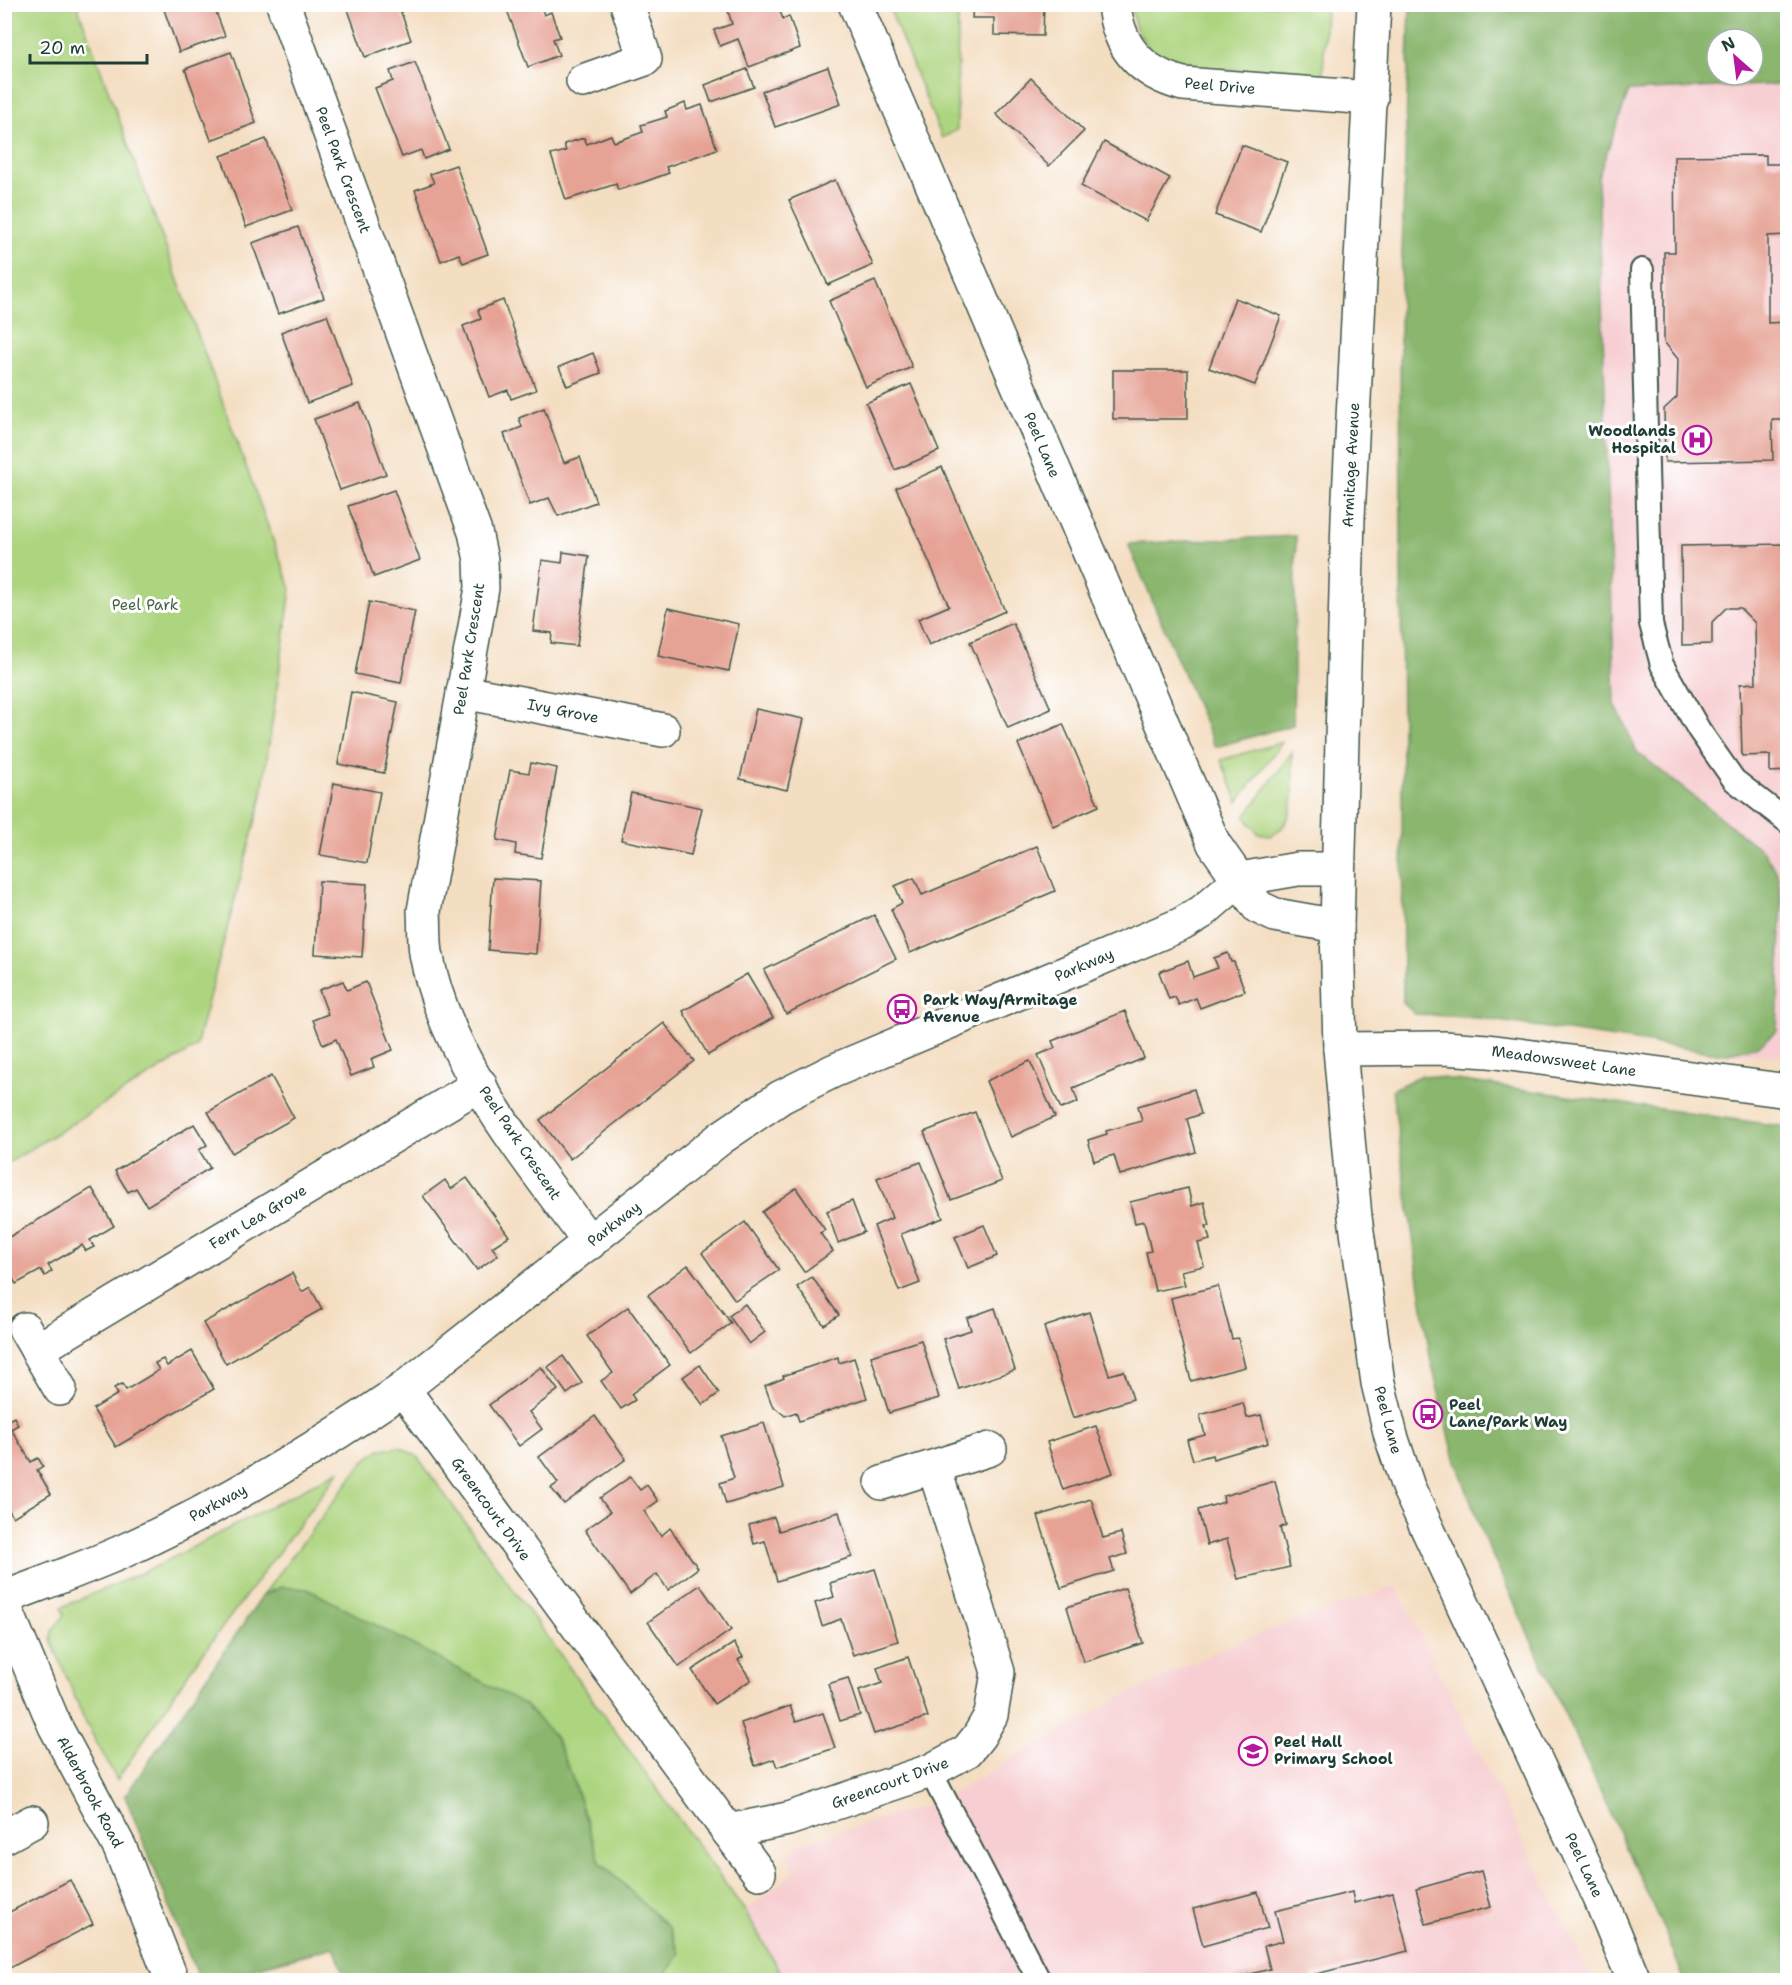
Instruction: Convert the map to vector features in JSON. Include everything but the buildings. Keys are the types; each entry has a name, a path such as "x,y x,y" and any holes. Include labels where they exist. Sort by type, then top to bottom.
{"street":[{"name":"Peel Park Crescent","path":"283,4 475,532 482,588 430,875 425,921 426,952 436,990 452,1033 480,1084 504,1125 590,1243"},
{"path":"583,81 645,59 627,4"},
{"name":"Peel Lane","path":"855,4 1214,844 1258,907 1275,915 1337,926 1340,1049 1363,1287 1378,1383 1391,1436 1408,1487 1439,1557 1600,1898 1634,1980"},
{"name":"Peel Drive","path":"1114,4 1115,17 1126,44 1142,66 1161,78 1183,84 1371,98"},
{"name":"Armitage Avenue","path":"1337,926 1348,517 1374,4"},
{"name":"Ivy Grove","path":"463,692 663,730"},
{"path":"1240,879 1298,869 1338,869"},
{"name":"Parkway","path":"4,1598 118,1553 209,1509 289,1464 403,1389 723,1137 781,1097 833,1071 1182,924 1202,912 1240,879"},
{"name":"Meadowsweet Lane","path":"1340,1049 1444,1048 1488,1051 1788,1091"},
{"name":"Fern Lea Grove","path":"60,1389 31,1340 480,1084"},
{"name":"Greencourt Drive","path":"403,1389 759,1874"},
{"path":"882,1483 990,1449"},
{"name":"Greencourt Drive","path":"728,1831 788,1819 930,1771 967,1751 979,1736 990,1715 998,1672 934,1467"},
{"name":"Alderbrook Road","path":"4,1605 55,1726 120,1848 172,1980"}],"lane":[{"path":"1642,270 1651,624 1662,665 1705,738 1734,780 1788,822"},
{"path":"930,1771 1039,1980"}],"shaded area":[{"name":"Woodlands Hospital","path":"1787,84 1787,1056 1724,1054 1758,1046 1777,1031 1782,903 1777,873 1764,852 1637,752 1615,704 1598,177 1629,91 1765,87 1765,85"},
{"name":"Peel Hall Primary School","path":"1396,1586 1593,1980 785,1980 745,1911 794,1873 787,1855 798,1844 936,1803 1119,1698 1234,1643"}],"green space":[{"name":"Peel Park","path":"5,4 77,5 291,589 261,800 196,1047 5,1165"},
{"path":"888,5 958,5 957,130 942,138"},
{"path":"1131,5 1326,5 1323,75 1176,68 1150,51 1135,26"},
{"path":"1410,5 1787,5 1787,84 1765,85 1765,27 1705,27 1705,87 1719,87 1629,91 1598,177 1615,704 1637,752 1764,852 1777,873 1782,903 1777,1031 1758,1046 1724,1054 1479,1018 1415,1014 1403,1003 1400,312"},
{"path":"1296,536 1293,725 1215,747 1128,544"},
{"path":"1282,742 1238,802 1221,760"},
{"path":"1292,752 1293,800 1287,821 1280,830 1270,836 1259,834 1245,817"},
{"path":"1421,1075 1787,1127 1787,1980 1684,1980 1673,1950 1483,1535 1454,1455 1430,1357 1392,1090"},
{"path":"400,1447 417,1456 745,1911 785,1980 661,1980 680,1954 669,1929 600,1862 570,1771 555,1737 281,1587 263,1595 364,1461 380,1449"},
{"path":"340,1470 191,1669 117,1780 85,1721 51,1640 52,1631 64,1616 62,1607 155,1567"},
{"path":"281,1587 308,1589 524,1704 555,1737 570,1771 600,1862 669,1928 680,1954 661,1980 346,1980 334,1947 209,1980 199,1980 125,1796 263,1595"}],"place":[{"name":"Woodlands Hospital","path":"1697,440"},
{"name":"Park Way/Armitage Avenue","path":"902,1009"},
{"name":"Peel Lane/Park Way","path":"1428,1414"},
{"name":"Peel Hall Primary School","path":"1253,1751"}]}
